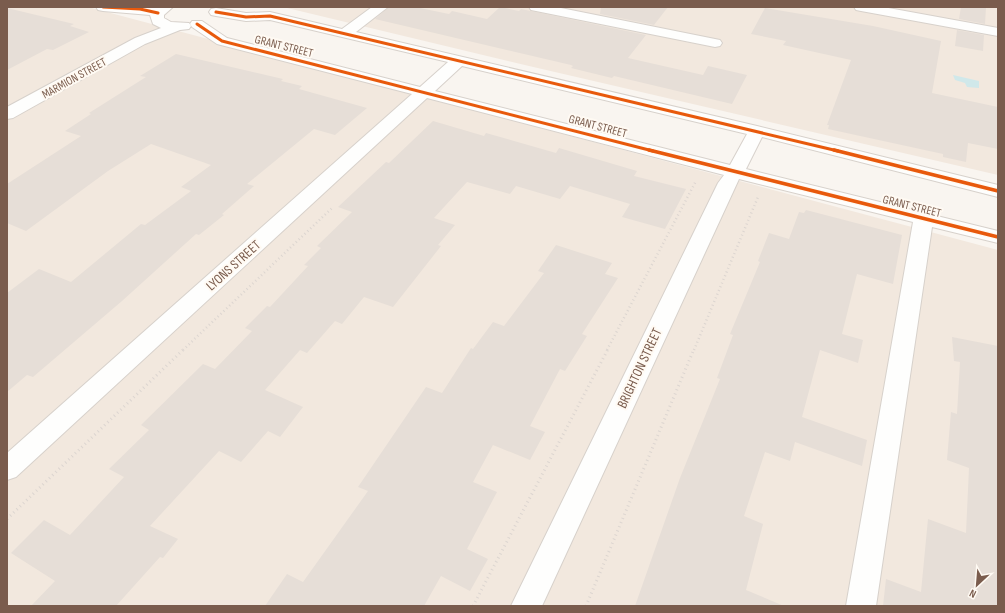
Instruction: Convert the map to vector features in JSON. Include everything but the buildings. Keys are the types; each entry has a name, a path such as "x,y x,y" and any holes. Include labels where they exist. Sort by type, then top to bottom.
{"street":[{"path":"103,7 140,9 160,14 162,24 178,26 197,24 206,21 216,10"},
{"path":"344,34 381,7"},
{"path":"536,7 715,43"},
{"path":"861,7 955,19 998,32"},
{"name":"GRANT STREET","path":"216,10 246,17 270,16 757,131 998,191"},
{"name":"MARMION STREET","path":"140,41 160,14"},
{"name":"GRANT STREET","path":"197,24 222,41 765,180 998,237"},
{"name":"MARMION STREET","path":"7,114 140,41 178,26"},
{"name":"LYONS STREET","path":"7,469 458,61"},
{"name":"BRIGHTON STREET","path":"526,606 727,183 735,172 757,131"},
{"path":"861,606 923,219"}],"path":[{"path":"473,606 700,174"},
{"path":"586,606 765,180"},
{"path":"7,519 333,206"}],"shaded area":[{"path":"7,7 88,7 998,250 998,606 7,606"},
{"path":"283,7 998,7 998,175 529,66"}],"water":[{"path":"953,75 979,81 979,88 967,87 965,83 955,80"}],"cycle path":[{"path":"103,7 140,9 158,13"},
{"path":"216,12 246,17 270,16 757,131 998,191"},
{"path":"197,24 222,41 735,172 998,237"}]}
